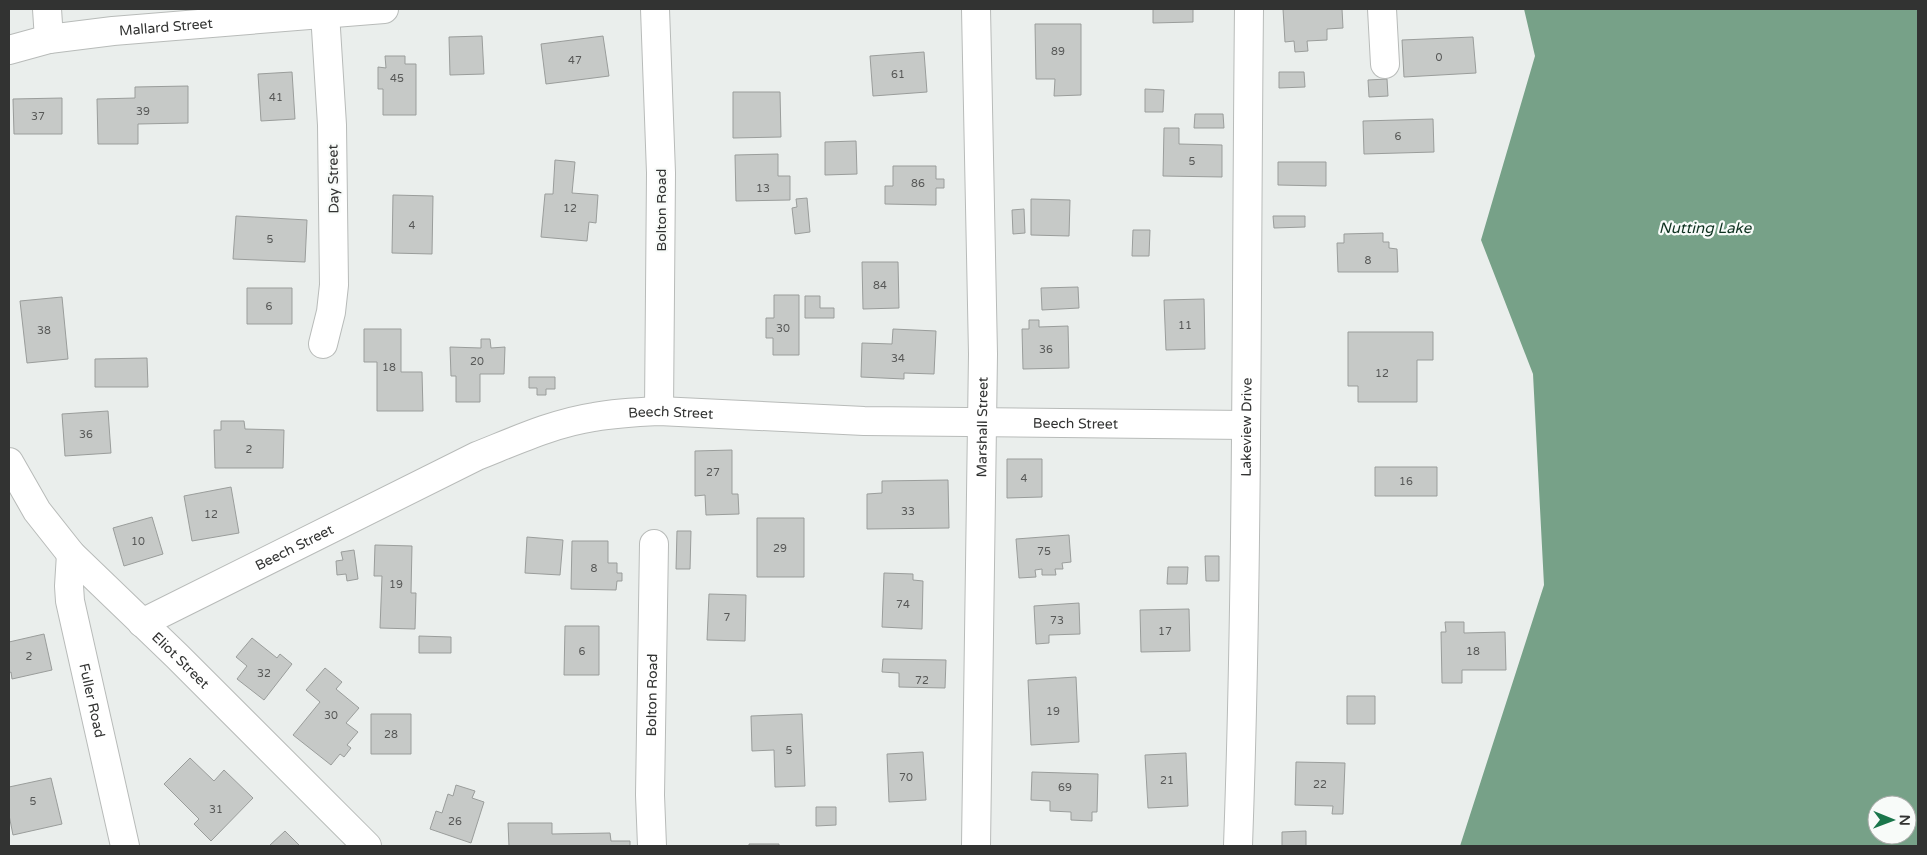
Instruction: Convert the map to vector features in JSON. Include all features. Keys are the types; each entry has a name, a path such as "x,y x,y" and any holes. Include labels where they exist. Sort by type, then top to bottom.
{"street":[{"path":"47,9 49,39"},
{"name":"Mallard Street","path":"9,50 49,39 113,31 384,9"},
{"name":"Bolton Road","path":"655,9 661,173 659,411"},
{"name":"Marshall Street","path":"976,9 983,354 976,846"},
{"name":"Lakeview Drive","path":"1238,846 1245,611 1249,9"},
{"path":"1382,9 1384,64"},
{"name":"Day Street","path":"322,344 331,312 334,285 332,125 325,13"},
{"name":"Beech Street","path":"142,624 434,477 516,440 592,417 627,412 659,411 864,421 1245,425"},
{"name":"Eliot Street","path":"9,462 37,511 71,554 211,690 367,846"},
{"name":"Bolton Road","path":"652,846 650,795 654,544"},
{"name":"Fuller Road","path":"71,554 70,601 124,846"}],"water":[{"name":"Nutting Lake","path":"1524,9 1918,9 1918,846 1460,846 1544,585 1533,374 1481,240 1535,56"}],"building":[{"path":"1153,9 1193,9 1193,22 1153,23"},
{"path":"1283,9 1342,9 1343,28 1327,29 1327,40 1307,41 1308,51 1295,52 1294,41 1285,42"},
{"path":"1035,24 1081,24 1081,95 1054,96 1055,79 1036,79"},
{"path":"482,36 484,74 450,75 449,37"},
{"path":"603,36 609,76 546,84 541,44"},
{"path":"1473,37 1476,73 1404,77 1402,40"},
{"path":"924,52 927,92 873,96 870,56"},
{"path":"385,56 405,56 405,64 416,64 416,115 383,115 383,89 378,89 378,67 386,68"},
{"path":"292,72 295,119 261,121 258,74"},
{"path":"1279,72 1304,72 1305,87 1279,88"},
{"path":"1387,79 1388,96 1369,97 1368,80"},
{"path":"188,86 188,123 138,124 138,144 98,144 97,99 135,98 135,87"},
{"path":"1145,89 1164,90 1163,112 1145,112"},
{"path":"733,92 780,92 781,137 733,138"},
{"path":"62,98 62,134 14,134 13,99"},
{"path":"1195,114 1223,114 1224,128 1194,128"},
{"path":"1433,119 1434,152 1364,154 1363,121"},
{"path":"1164,128 1179,128 1179,144 1222,145 1222,177 1163,176"},
{"path":"856,141 857,174 825,175 825,142"},
{"path":"778,154 778,176 790,176 790,200 736,201 735,155"},
{"path":"555,160 575,162 572,193 598,195 596,223 589,222 587,241 541,237 545,194 553,194"},
{"path":"1278,162 1326,162 1326,186 1278,185"},
{"path":"893,166 936,166 936,179 944,179 944,188 936,188 936,205 885,204 885,186 893,186"},
{"path":"393,195 433,196 432,254 392,253"},
{"path":"807,198 810,232 795,234 792,208 797,207 796,199"},
{"path":"1031,199 1070,200 1069,236 1031,235"},
{"path":"1024,209 1025,233 1013,234 1012,210"},
{"path":"236,216 307,220 305,262 233,259"},
{"path":"1273,216 1305,216 1305,227 1274,228"},
{"path":"1133,230 1150,230 1149,256 1132,256"},
{"path":"1383,233 1383,242 1389,242 1389,248 1397,249 1398,272 1338,272 1337,243 1344,243 1344,234"},
{"path":"862,262 898,262 899,308 863,309"},
{"path":"1078,287 1079,308 1042,310 1041,288"},
{"path":"247,288 292,288 292,324 247,324"},
{"path":"774,295 799,295 799,355 773,355 773,338 766,338 766,318 774,318"},
{"path":"805,296 820,296 820,308 834,308 834,318 805,318"},
{"path":"62,297 68,359 27,363 20,301"},
{"path":"1204,299 1205,349 1166,350 1164,300"},
{"path":"1029,320 1039,320 1039,327 1068,326 1069,368 1023,369 1022,329 1029,329"},
{"path":"364,329 401,329 401,372 422,372 423,411 377,411 377,362 364,362"},
{"path":"893,329 936,331 934,374 904,373 904,379 861,377 862,343 892,344"},
{"path":"1348,332 1433,332 1433,360 1417,360 1417,402 1358,402 1358,386 1348,386"},
{"path":"481,339 490,339 491,348 505,347 504,374 480,374 480,402 456,402 456,376 451,376 450,347 481,348"},
{"path":"147,358 148,387 95,387 95,359"},
{"path":"529,377 555,377 555,389 546,389 546,395 537,395 537,388 529,388"},
{"path":"108,411 111,453 65,456 62,414"},
{"path":"221,421 244,421 245,429 284,430 283,468 215,468 214,430 221,430"},
{"path":"732,450 732,494 738,494 739,514 706,515 705,495 695,496 695,451"},
{"path":"1007,459 1042,459 1042,497 1007,498"},
{"path":"1375,467 1437,467 1437,496 1375,496"},
{"path":"948,480 949,528 867,529 867,494 882,493 882,481"},
{"path":"231,487 239,533 192,541 184,496"},
{"path":"152,517 163,554 124,566 113,528"},
{"path":"757,518 804,518 804,577 757,577"},
{"path":"677,531 691,531 690,569 676,569"},
{"path":"1069,535 1071,562 1062,563 1063,569 1055,569 1056,575 1042,575 1042,569 1035,570 1036,577 1019,578 1016,539"},
{"path":"527,537 563,540 560,575 525,573"},
{"path":"572,541 608,541 608,563 617,563 617,573 622,573 622,581 617,581 616,590 571,589"},
{"path":"375,545 412,546 411,593 416,593 415,629 380,628 382,576 374,576"},
{"path":"354,550 358,579 347,581 346,574 337,575 336,561 343,560 341,552"},
{"path":"1205,556 1219,556 1219,581 1206,581"},
{"path":"1168,567 1188,567 1187,584 1167,584"},
{"path":"884,573 913,574 913,580 923,581 922,629 882,627"},
{"path":"709,594 746,595 745,641 707,640"},
{"path":"1079,603 1080,634 1049,635 1049,643 1036,644 1034,606"},
{"path":"1189,609 1190,651 1141,652 1140,610"},
{"path":"1445,622 1464,622 1464,633 1505,632 1506,670 1462,670 1462,683 1442,683 1441,632 1446,632"},
{"path":"565,626 599,626 599,675 564,675"},
{"path":"44,634 52,670 12,679 11,672 9,673 9,642"},
{"path":"419,636 451,637 451,653 419,653"},
{"path":"252,638 277,658 280,654 292,664 264,700 237,679 247,666 236,657"},
{"path":"883,659 946,660 945,688 899,687 899,673 882,672"},
{"path":"325,668 342,682 336,689 359,708 346,723 358,732 347,745 351,748 344,757 340,754 331,765 293,735 320,702 306,690"},
{"path":"1076,677 1079,742 1031,745 1028,680"},
{"path":"1347,696 1375,696 1375,724 1347,724"},
{"path":"371,714 411,714 411,754 371,754"},
{"path":"802,714 805,786 775,787 774,750 752,751 751,716"},
{"path":"923,752 926,800 889,802 887,754"},
{"path":"1186,753 1188,806 1148,808 1145,755"},
{"path":"190,758 214,781 224,770 253,798 211,841 194,824 199,819 164,784"},
{"path":"1296,762 1345,763 1343,814 1332,814 1333,806 1295,805"},
{"path":"1032,772 1098,774 1097,812 1092,812 1092,821 1071,820 1071,812 1050,811 1050,801 1031,800"},
{"path":"51,778 62,824 13,835 9,815 9,787"},
{"path":"456,785 475,791 472,798 484,802 471,843 430,829 436,811 442,813 448,794 453,796"},
{"path":"816,807 836,807 836,825 816,826"},
{"path":"508,823 552,823 552,834 610,833 611,841 630,841 630,846 509,846"},
{"path":"285,831 300,846 269,846"},
{"path":"1306,831 1306,846 1282,846 1282,832"},
{"path":"749,844 779,844 779,846 749,846"}]}
